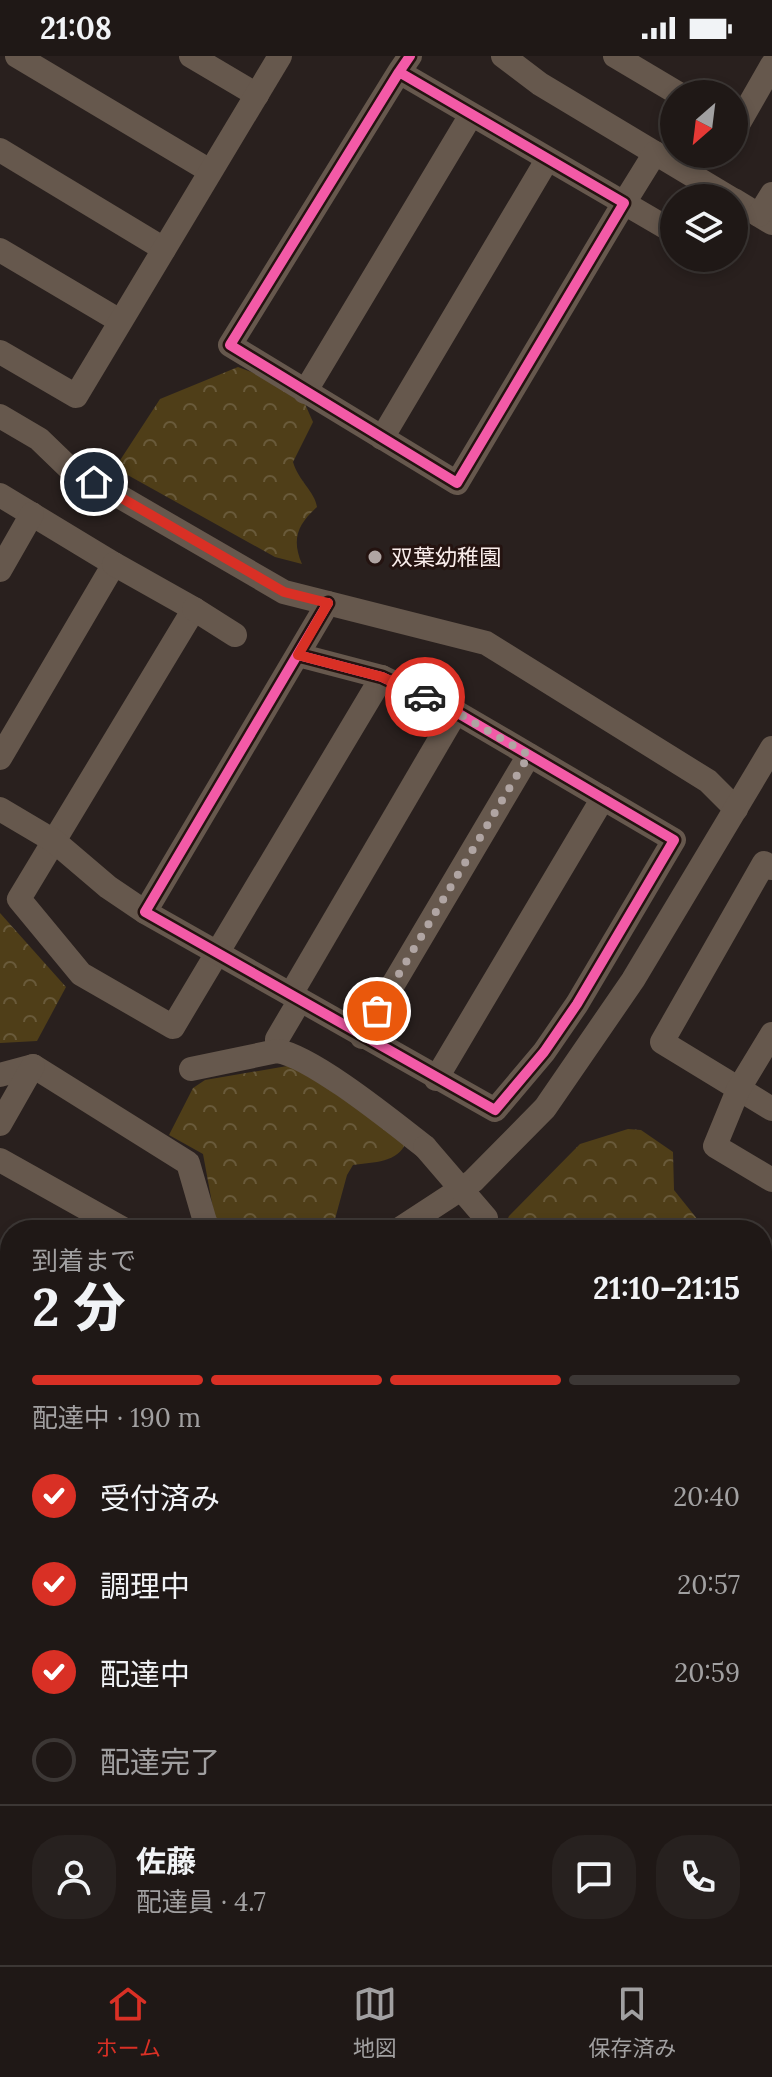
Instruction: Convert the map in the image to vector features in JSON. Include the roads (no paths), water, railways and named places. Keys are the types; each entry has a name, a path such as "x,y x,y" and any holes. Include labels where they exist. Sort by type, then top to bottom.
{"street":[{"path":"17,56 210,171"},
{"path":"191,56 257,95"},
{"path":"0,352 76,396 280,56"},
{"path":"503,56 540,84 707,184"},
{"path":"615,56 660,83"},
{"path":"655,153 624,203 457,483 230,345 404,64 471,115 547,160 624,203 660,224"},
{"path":"748,107 772,65"},
{"path":"305,392 471,115"},
{"path":"0,150 164,249"},
{"path":"382,438 547,160"},
{"path":"765,219 772,194"},
{"path":"0,250 120,321"},
{"path":"0,416 39,439 67,466 284,592 486,643 708,781 736,809"},
{"path":"0,495 235,635"},
{"path":"0,570 32,514"},
{"path":"0,758 114,564"},
{"path":"145,912 328,603"},
{"path":"194,609 19,899 81,974 173,1027 382,677"},
{"path":"0,809 54,841 108,887 145,912 495,1110 544,1052 674,840 456,712 382,677 298,655"},
{"path":"277,1051 277,1039 295,997 456,712"},
{"path":"413,1220 473,1181 545,1108 633,980 772,748"},
{"path":"362,1037 529,755"},
{"path":"436,1079 603,798"},
{"path":"772,868 764,863 662,1042 772,1109"},
{"path":"772,1034 738,1090 715,1146 772,1180"},
{"path":"191,1069 277,1051 289,1053 343,1086 425,1147 487,1220"},
{"path":"0,1124 33,1066"},
{"path":"0,1075 33,1066 188,1163 205,1220"},
{"path":"0,1160 107,1220"}],"place":[{"name":"双葉幼稚園","path":"375,557"}]}
